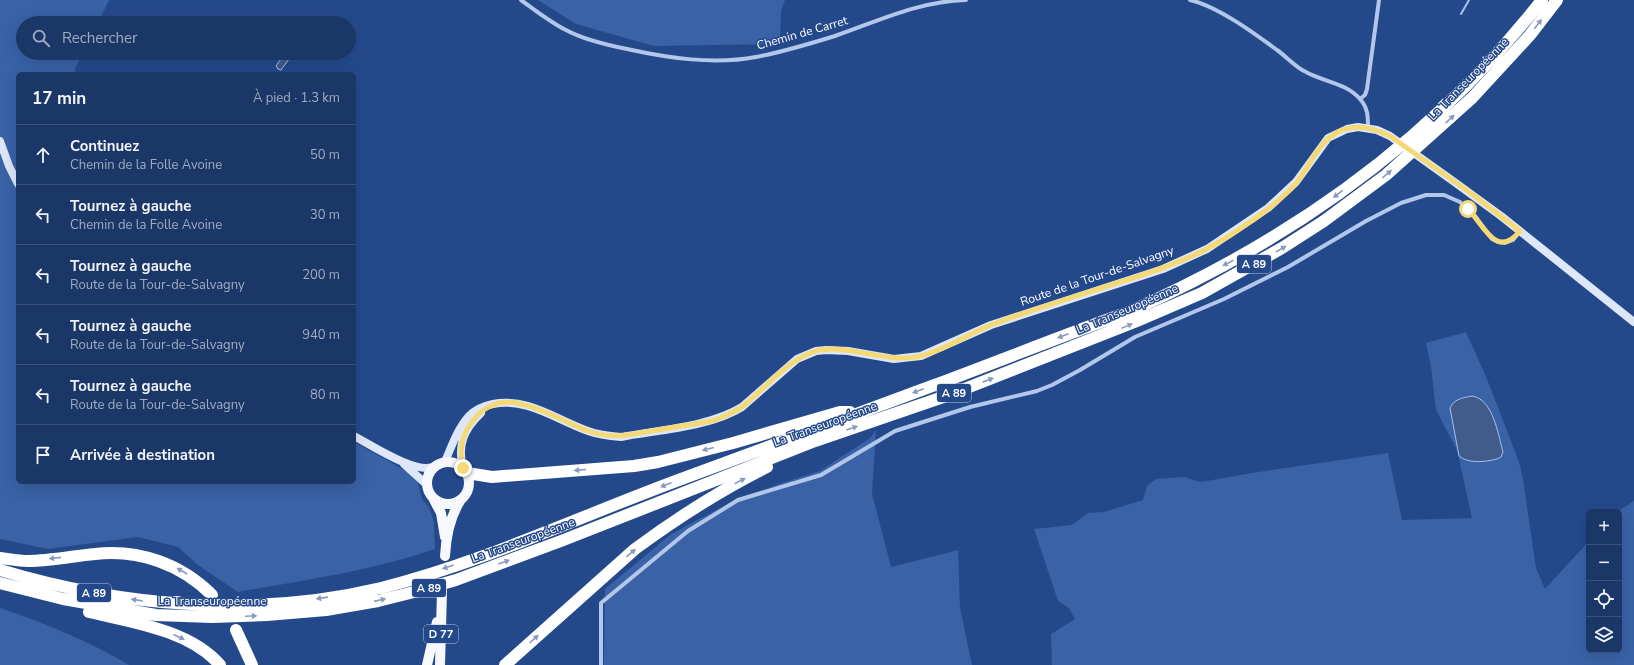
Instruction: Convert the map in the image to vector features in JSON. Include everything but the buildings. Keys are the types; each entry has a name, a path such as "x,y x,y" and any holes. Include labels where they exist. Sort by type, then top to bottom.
{"highway":[{"name":"La Transeuropéenne","path":"1417,140 1478,74 1542,0"},
{"name":"La Transeuropéenne","path":"0,583 63,599 156,615 212,617 267,615 326,610 378,601 456,580 620,518 815,441 949,396 1137,322 1202,293 1282,248 1324,221 1368,189 1397,157 1472,98 1530,35 1557,0"},
{"name":"La Transeuropéenne","path":"0,570 78,590 145,601 233,606 344,595 379,588 424,576 1126,313 1167,295 1253,249 1286,230 1397,157"},
{"path":"465,471 492,477 634,466 658,462 733,443 840,412 860,413"},
{"path":"505,665 615,567 657,533 725,489 799,453 815,441"},
{"path":"0,558 27,561 97,553 134,554 174,567 188,575 212,595"},
{"path":"63,599 78,609 140,624 178,636 197,646 220,665"},
{"path":"236,630 252,665"}],"main road":[{"path":"445,556 452,516 460,501 468,492 469,485 465,471 458,464 440,464 428,476 426,484 430,495 441,513 446,545"},
{"path":"434,500 446,505 460,501"},
{"name":"D 77","path":"440,665 442,591"},
{"path":"428,665 441,603"}],"street":[{"name":"Chemin de Carret","path":"520,0 567,31 593,40 648,54 698,60 755,58 790,50 920,6 953,0 966,0"},
{"path":"1190,0 1196,1 1221,13 1278,50 1302,70 1316,78 1332,82 1349,90 1360,99 1367,110 1368,128"},
{"path":"1360,99 1365,95 1367,89 1379,0"},
{"name":"Route de la Tour-de-Salvagny","path":"440,464 469,416 483,406 508,402 527,406 588,431 608,436 621,436 712,421 724,417 742,407 797,359 816,351 848,351 894,359 921,356 934,352 991,325 1162,269 1207,249 1263,212 1291,188 1328,138 1347,129 1358,127 1377,130 1390,136 1472,194 1634,322"},
{"path":"0,141 16,180"},
{"path":"601,665 601,603 688,531 738,500 822,475 895,431 970,407 1037,391 1052,385 1135,337 1224,299 1288,267 1380,213 1410,200 1435,194 1450,197 1460,202 1468,209 1492,239 1498,242 1513,240 1520,231"},
{"path":"465,471 460,456 465,433 474,420 493,404"},
{"path":"356,437 399,460 416,473 426,484"},
{"path":"399,460 428,468 440,464"}],"shaded area":[{"path":"0,0 109,0 101,16 16,16 16,60 80,60 74,71 77,72 16,72 16,484 356,484 356,443 408,472 418,483 422,499 429,507 434,523 435,549 411,557 362,569 238,592 198,565 178,547 138,537 48,549 0,539"},
{"path":"538,0 785,0 781,11 780,44 654,46 576,24"},
{"path":"280,60 288,60 281,70 276,66"},
{"path":"1466,332 1487,379 1519,462 1523,479 1536,568 1545,589 1586,544 1586,653 1622,653 1622,509 1634,501 1634,665 1052,665 1051,634 1075,619 1069,608 1058,601 1034,529 1072,525 1088,513 1104,512 1143,500 1147,486 1156,479 1184,477 1201,482 1388,453 1402,520 1472,518 1457,450 1436,410 1431,367 1426,343"},
{"path":"1472,396 1485,403 1494,418 1503,452 1501,457 1497,459 1488,461 1472,461 1463,459 1459,456 1450,408 1456,401"},
{"path":"876,430 872,494 891,567 958,550 960,608 972,665 604,665 605,589 670,535 736,500 820,471 870,438"},
{"path":"0,608 66,633 114,656 129,665 0,665"}],"waterway":[{"path":"1461,14 1469,0"}],"route":[{"path":"463,468 460,456 465,433 469,425 481,412 493,404 508,402 527,406 588,431 608,436 621,436 712,421 724,417 742,407 797,359 816,351 848,351 894,359 921,356 934,352 991,325 1162,269 1207,249 1268,208 1296,182 1328,138 1347,129 1358,127 1368,128 1390,136 1472,194 1520,231 1513,240 1498,242 1492,239 1468,209"}]}
